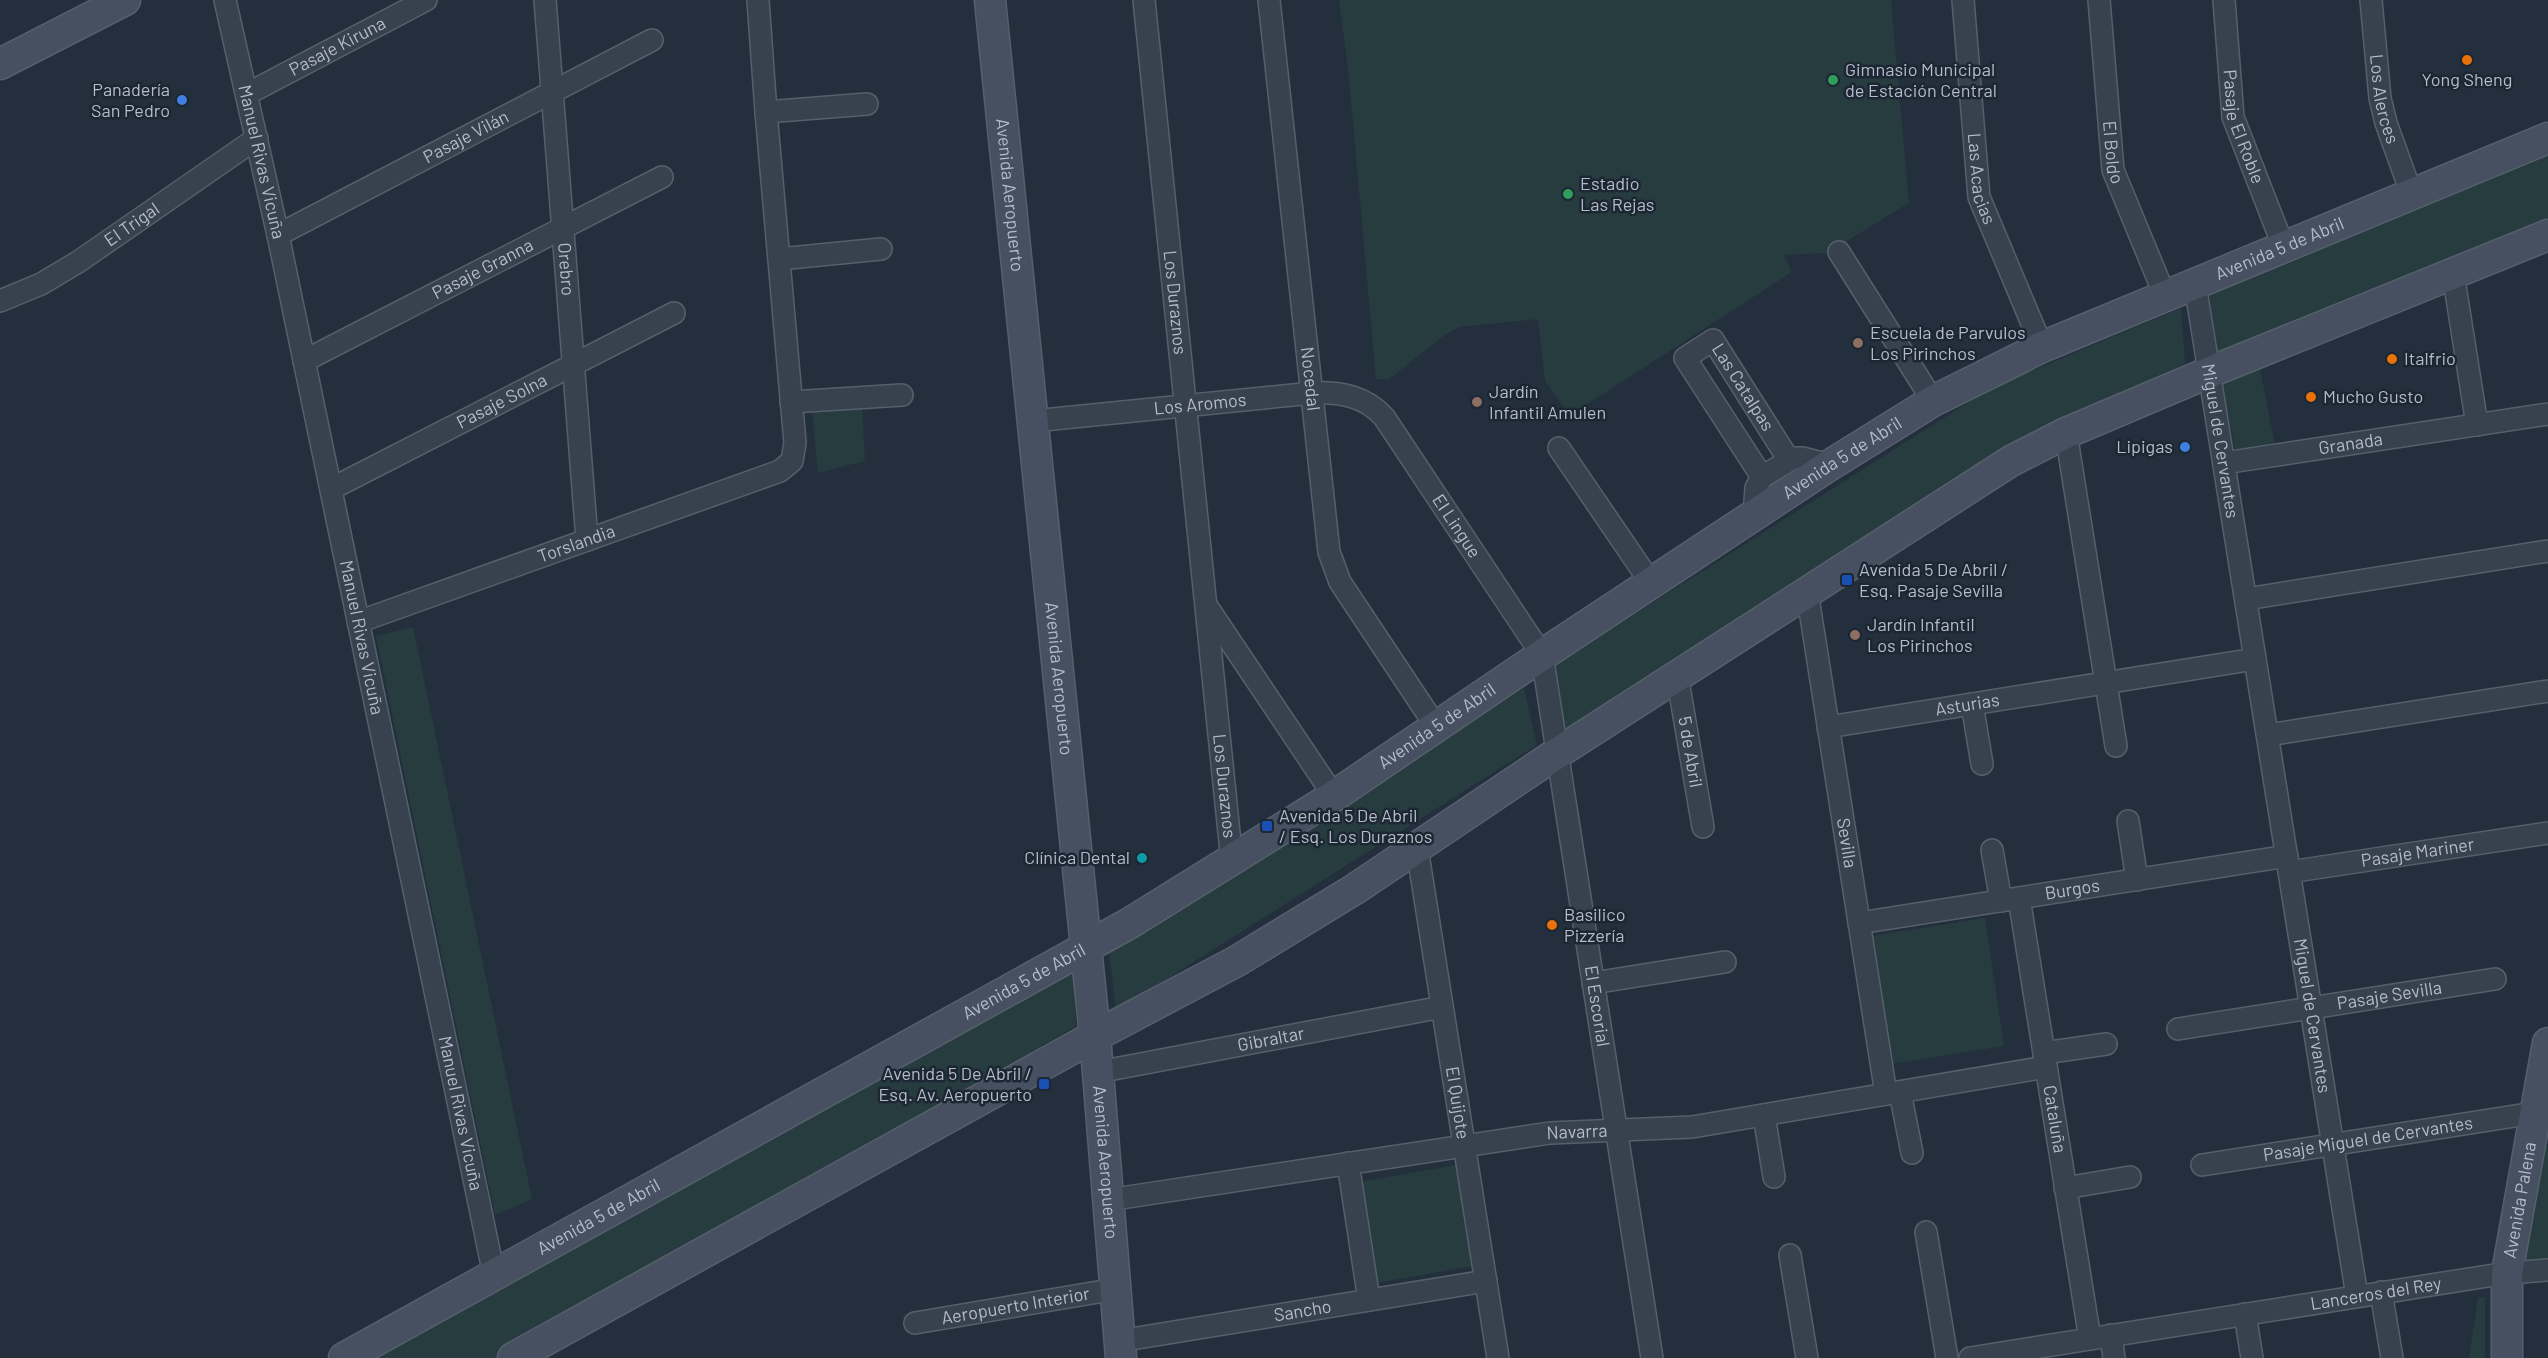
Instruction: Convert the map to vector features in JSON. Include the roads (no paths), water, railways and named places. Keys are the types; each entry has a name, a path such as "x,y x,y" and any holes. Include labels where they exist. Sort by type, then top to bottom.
{"main road":[{"path":"0,64 125,0"},
{"name":"Avenida Aeropuerto","path":"990,0 1095,1036 1120,1349"},
{"name":"Avenida 5 de Abril","path":"344,1358 1086,948 1232,862 1830,465 1933,401 2042,347 2548,138"},
{"path":"513,1358 1095,1036 1237,961 1355,889 1556,754 1987,475 2066,433 2548,235"},
{"path":"1080,895 1097,908 1130,923"},
{"name":"Avenida Palena","path":"2507,1358 2507,1273 2537,1129 2548,1043"}],"street":[{"name":"Manuel Rivas Vicuña","path":"225,0 278,235 494,1275"},
{"name":"Pasaje Kiruna","path":"247,94 426,0"},
{"name":"Orebro","path":"545,0 587,540"},
{"path":"758,0 765,112 791,402 902,394"},
{"name":"Los Duraznos","path":"1144,0 1232,862"},
{"name":"Nocedal","path":"1269,0 1333,567 1340,582 1437,728"},
{"name":"Las Acacias","path":"1964,0 1979,197 2042,347"},
{"name":"El Boldo","path":"2099,0 2113,170 2165,296"},
{"name":"Pasaje El Roble","path":"2224,0 2233,117 2284,248"},
{"name":"Los Alerces","path":"2372,0 2380,98 2386,123 2412,195"},
{"name":"Pasaje Vilán","path":"278,235 652,40"},
{"path":"765,112 867,104"},
{"name":"El Trigal","path":"0,301 33,288 78,262 257,138"},
{"name":"Pasaje Granna","path":"304,361 662,177"},
{"path":"779,259 881,249"},
{"path":"1839,252 1933,401"},
{"path":"2453,273 2477,425"},
{"name":"Miguel de Cervantes","path":"2195,284 2357,1296"},
{"name":"Pasaje Solna","path":"331,489 674,313"},
{"name":"Las Catalpas","path":"1762,477 1685,358 1713,340 1790,460"},
{"name":"Los Aromos","path":"1033,421 1313,393 1341,394 1366,401"},
{"name":"El Lingue","path":"1366,401 1384,417 1542,655"},
{"name":"Torslandia","path":"358,621 780,471 792,460 795,443 791,402"},
{"name":"Granada","path":"2224,463 2548,414"},
{"path":"2066,433 2116,746"},
{"path":"1559,448 1651,583"},
{"path":"1754,516 1756,488 1762,477 1790,460 1802,458 1830,465"},
{"path":"2246,599 2548,551"},
{"name":"Sevilla","path":"1807,591 1860,923 1893,1093 1912,1153"},
{"name":"Los Duraznos","path":"1206,605 1334,796"},
{"name":"El Escorial","path":"1542,655 1652,1358"},
{"name":"Asturias","path":"1828,727 2255,659"},
{"name":"5 de Abril","path":"1677,675 1703,827"},
{"path":"2268,735 2548,691"},
{"path":"1972,704 1982,764"},
{"path":"2127,821 2137,880"},
{"name":"Pasaje Mariner","path":"2288,864 2548,833"},
{"name":"El Quijote","path":"1417,848 1498,1358"},
{"name":"Cataluña","path":"1992,850 2010,900 2045,1060 2090,1339"},
{"name":"Burgos","path":"1860,923 2137,880 2288,864"},
{"path":"1593,983 1725,962"},
{"name":"Pasaje Sevilla","path":"2178,1029 2495,979"},
{"name":"Gibraltar","path":"1098,1072 1442,1007"},
{"name":"Navarra","path":"1108,1200 1464,1144 1558,1132 1678,1129 1893,1093 2045,1060 2106,1044"},
{"path":"1764,1115 1774,1177"},
{"name":"Pasaje Miguel de Cervantes","path":"2202,1165 2333,1144 2537,1129"},
{"path":"1348,1163 1369,1300"},
{"path":"2065,1188 2130,1177"},
{"path":"1926,1232 1947,1358"},
{"path":"1790,1255 1807,1358"},
{"name":"Lanceros del Rey","path":"1972,1358 2381,1292 2507,1273 2548,1270"},
{"name":"Sancho","path":"1120,1349 1369,1300 1486,1281"},
{"name":"Aeropuerto Interior","path":"915,1323 1116,1289"},
{"path":"2381,1292 2392,1358"},
{"path":"2245,1314 2252,1358"},
{"path":"2111,1335 2114,1358"}],"place":[{"name":"Yong Sheng","path":"2467,60"},
{"name":"Gimnasio Municipal de Estación Central","path":"1833,80"},
{"name":"Panadería San Pedro","path":"182,100"},
{"name":"Estadio Las Rejas","path":"1568,194"},
{"name":"Escuela de Parvulos Los Pirinchos","path":"1858,343"},
{"name":"Italfrio","path":"2392,359"},
{"name":"Mucho Gusto","path":"2311,397"},
{"name":"Jardín Infantil Amulen","path":"1477,402"},
{"name":"Lipigas","path":"2185,447"},
{"name":"Avenida 5 De Abril / Esq. Pasaje Sevilla","path":"1847,580"},
{"name":"Jardín Infantil Los Pirinchos","path":"1855,635"},
{"name":"Avenida 5 De Abril / Esq. Los Duraznos","path":"1267,826"},
{"name":"Clínica Dental","path":"1142,858"},
{"name":"Basilico Pizzería","path":"1552,925"},
{"name":"Avenida 5 De Abril / Esq. Av. Aeropuerto","path":"1044,1084"}]}
